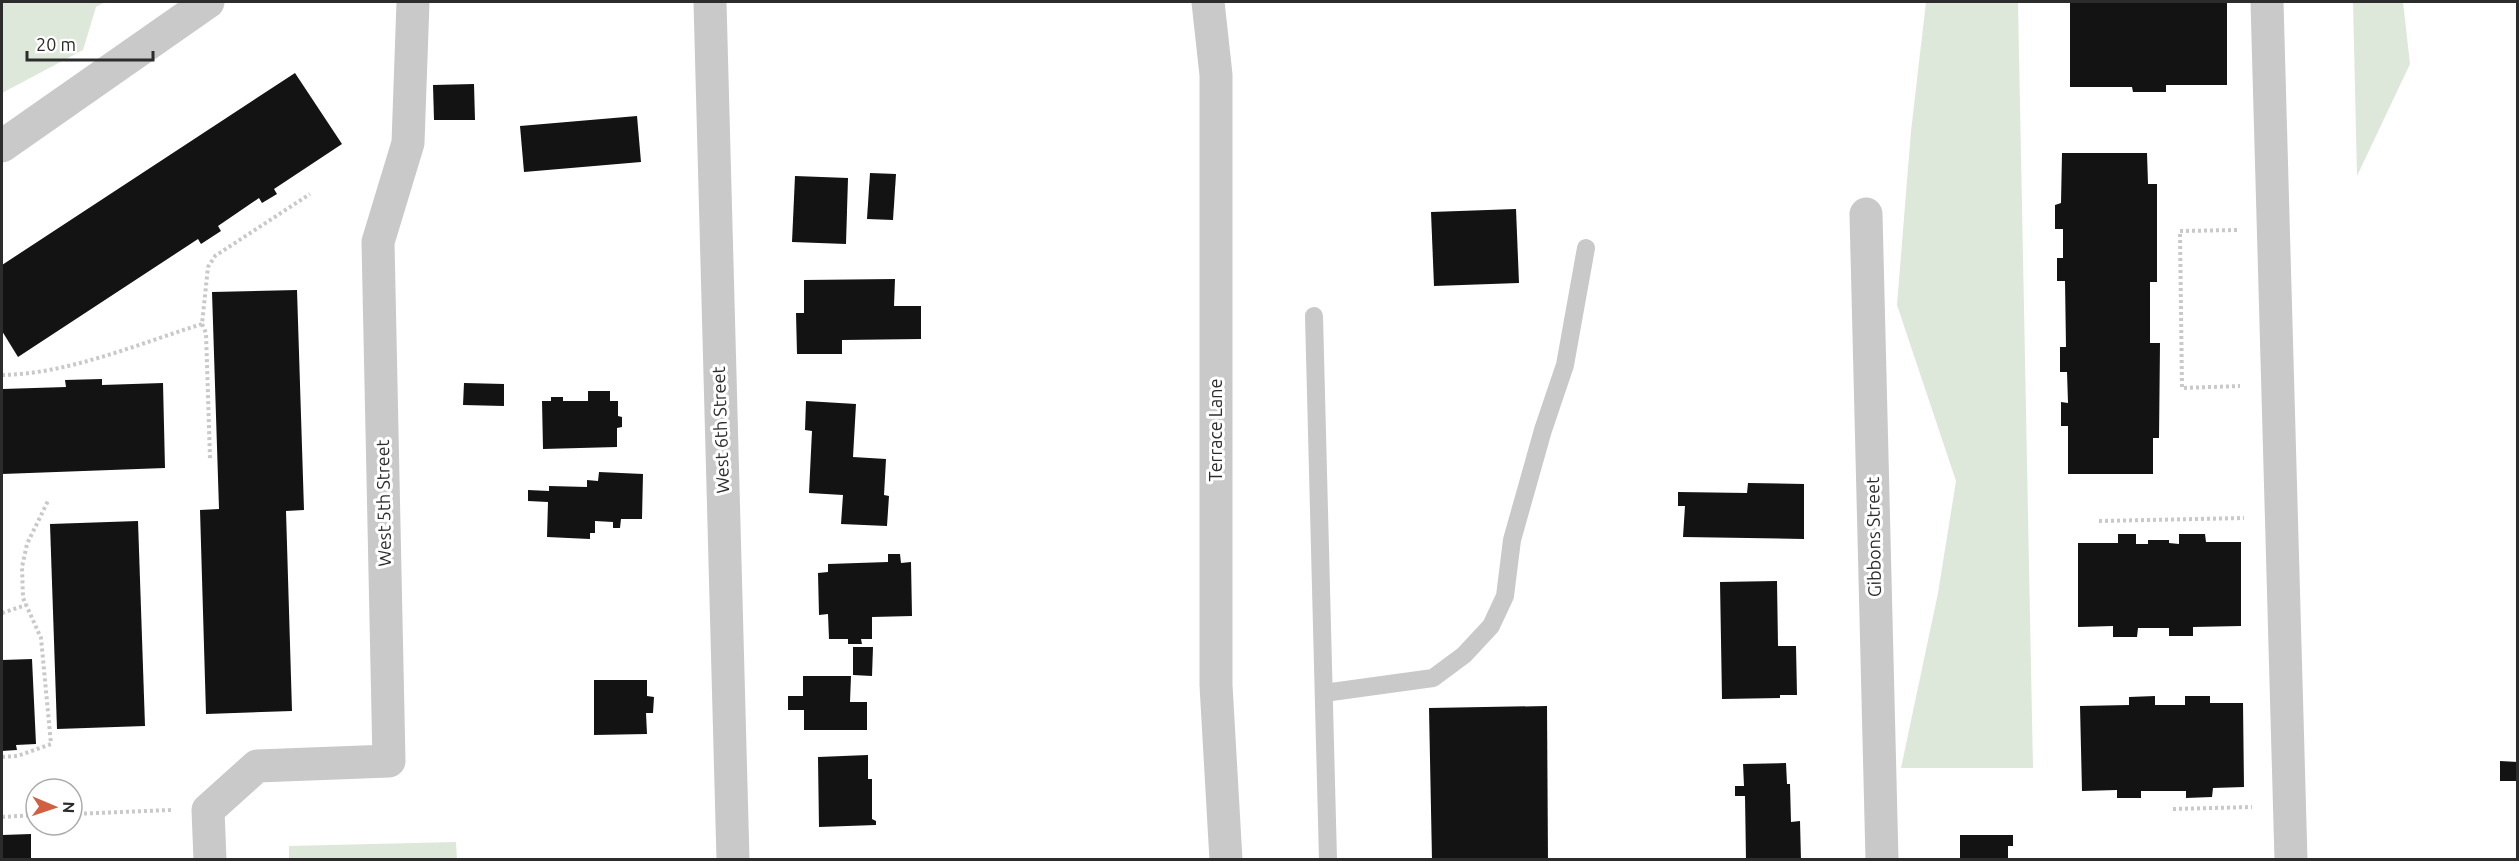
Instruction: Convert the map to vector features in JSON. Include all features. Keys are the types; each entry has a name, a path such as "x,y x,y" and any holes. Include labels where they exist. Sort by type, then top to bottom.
{"street":[{"path":"2,146 208,2"},
{"name":"West 5th Street","path":"210,860 208,810 257,766 389,761 378,242 408,143 413,2"},
{"name":"West 6th Street","path":"710,2 733,860"},
{"name":"Terrace Lane","path":"1208,2 1216,75 1216,686 1226,860"},
{"path":"2267,2 2271,229 2290,860"},
{"name":"Gibbons Street","path":"1866,214 1882,860"}],"lane":[{"path":"1324,693 1433,678 1464,655 1491,626 1505,596 1512,540 1543,430 1565,365 1586,248"},
{"path":"1314,316 1328,860"}],"path":[{"path":"210,459 206,333 202,324 208,267 215,256 310,194"},
{"path":"2271,229 2180,231 2182,388 2276,385"},
{"path":"2,375 26,375 63,368 202,324"},
{"path":"2,757 17,756 51,744 41,638 23,598 22,567 27,544 48,501"},
{"path":"2099,521 2280,517"},
{"path":"2,613 26,605"},
{"path":"2173,809 2289,807"},
{"path":"84,814 181,810"},
{"path":"2,817 24,816"}],"green space":[{"path":"2,2 105,2 96,7 83,50 2,93"},
{"path":"1926,2 2018,2 2033,768 1901,768 1938,593 1956,481 1897,305 1911,131"},
{"path":"2353,2 2403,2 2410,64 2357,176"},
{"path":"456,842 457,859 289,859 289,846"}],"building":[{"path":"2070,2 2227,2 2227,85 2166,85 2166,92 2133,92 2132,87 2070,87"},
{"path":"295,73 342,144 274,189 277,194 262,203 259,198 218,226 221,231 201,244 198,239 18,357 2,331 2,265"},
{"path":"474,84 475,120 434,120 433,85"},
{"path":"637,116 641,162 524,172 520,126"},
{"path":"2062,153 2147,153 2148,184 2157,184 2157,282 2150,282 2150,343 2160,343 2159,438 2153,438 2153,474 2068,474 2068,426 2061,426 2061,402 2068,403 2067,372 2060,372 2060,347 2066,347 2065,281 2057,281 2057,258 2063,258 2063,229 2055,229 2055,205 2061,203"},
{"path":"870,173 896,174 893,220 867,219"},
{"path":"795,176 848,178 846,244 792,242"},
{"path":"1516,209 1519,283 1434,286 1431,212"},
{"path":"895,279 894,306 921,306 921,339 842,340 842,354 797,354 796,313 804,313 804,280"},
{"path":"297,290 304,510 286,511 292,711 206,714 200,510 219,509 212,292"},
{"path":"102,379 102,385 163,383 165,468 2,474 2,389 66,387 65,380"},
{"path":"464,383 504,384 504,406 463,405"},
{"path":"588,391 610,391 610,401 618,401 618,416 622,417 622,427 617,428 617,447 543,449 542,401 551,401 551,397 563,397 563,401 588,401"},
{"path":"806,401 856,404 853,457 886,459 884,495 889,496 887,526 841,524 843,495 809,493 812,431 805,430"},
{"path":"599,472 643,474 642,519 621,519 620,528 613,528 613,522 595,521 595,533 590,533 590,539 547,537 548,502 528,501 528,490 549,491 549,486 587,487 587,480 598,481"},
{"path":"1748,483 1804,484 1804,539 1683,537 1685,506 1678,506 1678,492 1747,493"},
{"path":"138,521 145,726 57,729 50,524"},
{"path":"2118,534 2136,534 2136,544 2148,544 2148,540 2169,540 2169,543 2179,544 2179,534 2205,534 2206,542 2241,542 2241,626 2193,627 2193,636 2169,636 2169,628 2138,628 2137,637 2113,637 2113,626 2078,627 2078,543 2118,543"},
{"path":"888,554 900,554 901,563 911,562 912,616 872,617 872,639 861,639 862,644 848,644 848,639 829,639 828,614 819,615 818,573 828,572 828,564 888,562"},
{"path":"1777,581 1778,646 1796,646 1797,695 1780,695 1780,698 1722,699 1720,582"},
{"path":"853,647 873,647 872,676 853,675"},
{"path":"32,659 36,744 16,745 17,750 2,751 2,660"},
{"path":"803,676 851,676 850,702 867,702 867,730 804,730 804,710 788,710 788,696 803,696"},
{"path":"594,680 647,680 647,696 654,697 653,713 646,713 647,734 594,735"},
{"path":"2155,696 2155,705 2185,705 2185,696 2210,696 2210,703 2243,703 2244,787 2213,788 2212,797 2186,798 2186,791 2141,791 2141,798 2117,798 2117,790 2082,791 2080,706 2129,705 2129,697"},
{"path":"1547,706 1548,860 1432,860 1429,708"},
{"path":"868,755 868,779 872,779 872,819 876,821 876,825 819,827 818,757"},
{"path":"2500,761 2518,762 2518,781 2500,781"},
{"path":"1786,763 1787,784 1790,784 1791,822 1800,821 1801,860 1746,860 1745,796 1735,796 1735,786 1744,786 1743,764"},
{"path":"24,834 24,837 31,837 31,860 2,860 2,835"},
{"path":"1960,835 2013,835 2013,846 2008,846 2008,860 1960,860"}]}
